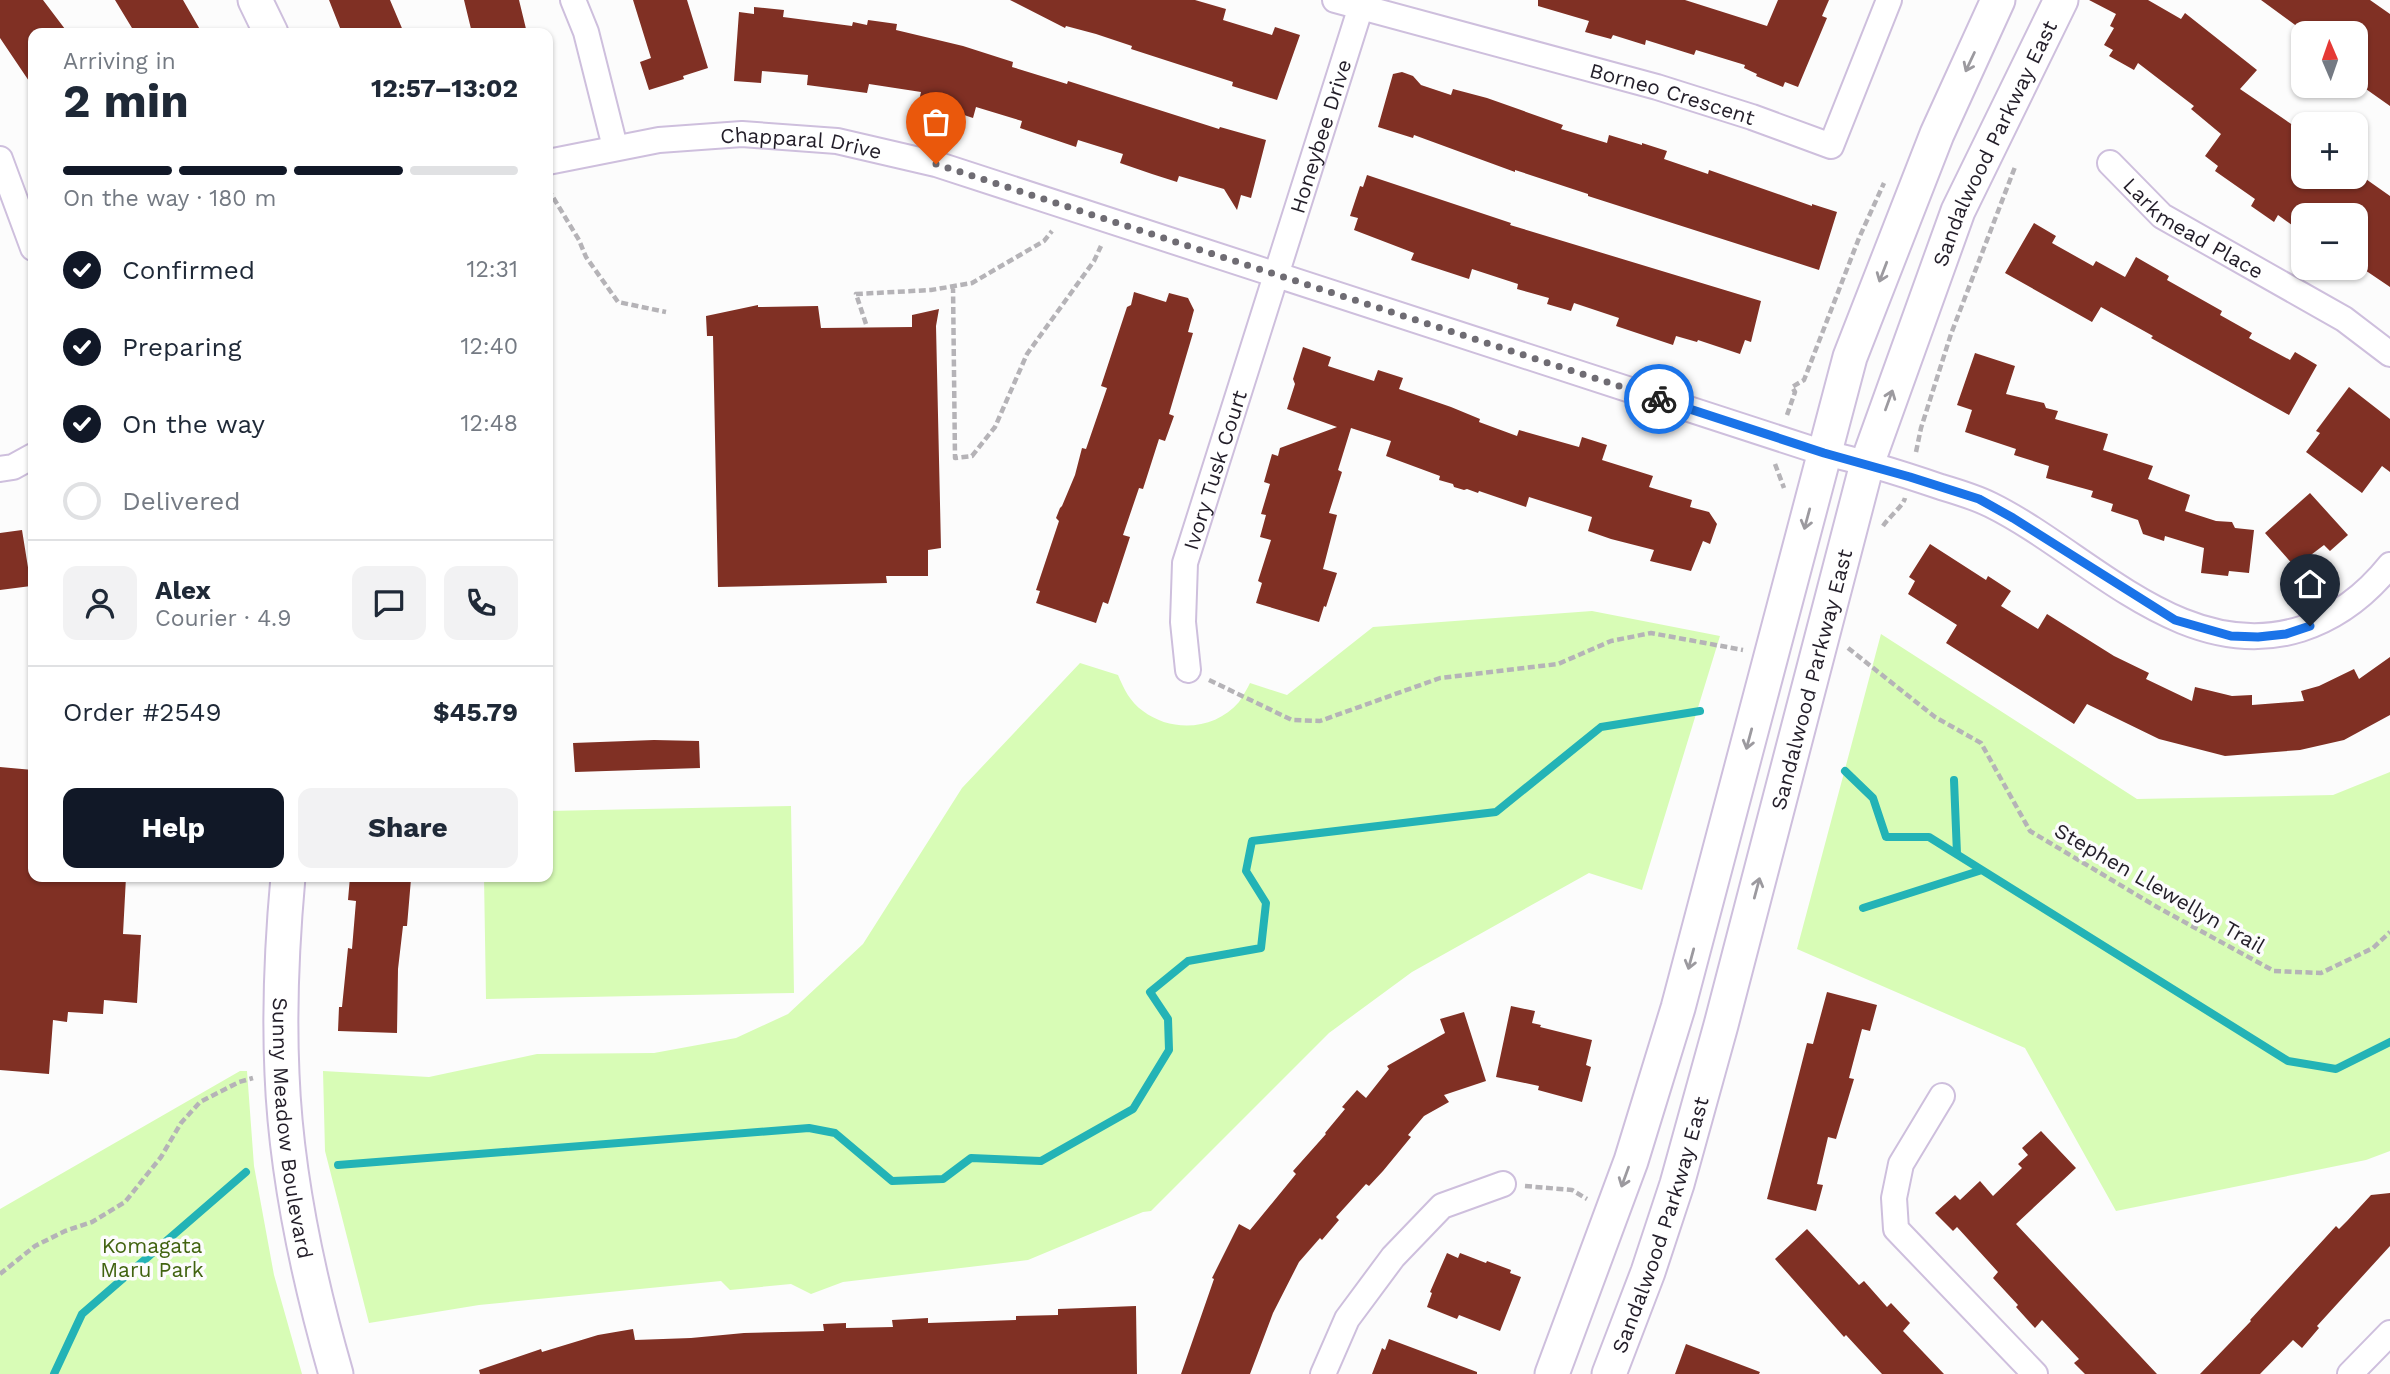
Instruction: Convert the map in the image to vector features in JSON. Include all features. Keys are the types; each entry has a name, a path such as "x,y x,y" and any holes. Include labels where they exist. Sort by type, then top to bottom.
{"main road":[{"path":"255,0 269,28"},
{"name":"Sandalwood Parkway East","path":"1609,1374 1648,1272 1677,1184 1825,630 1846,458 1850,357 1937,134 1998,0"},
{"name":"Sandalwood Parkway East","path":"1552,1374 1631,1161 1678,1008 1771,656 1846,458 1958,211 2061,0"},
{"name":"Sunny Meadow Boulevard","path":"288,882 281,993 282,1077 288,1143 308,1269 336,1374"}],"street":[{"path":"573,0 586,32 615,148"},
{"path":"1335,0 1362,4"},
{"name":"Borneo Crescent","path":"1362,4 1657,87 1831,146 1889,0"},
{"name":"Honeybee Drive","path":"1276,273 1362,4"},
{"name":"Chapparal Drive","path":"553,161 659,140 742,134 837,141 936,164 1846,458 1920,479 1993,506 2175,620 2231,636 2286,634 2310,626 2348,607 2378,581 2390,565"},
{"path":"0,159 28,235"},
{"name":"Larkmead Place","path":"2110,163 2162,216 2344,319 2390,354"},
{"name":"Ivory Tusk Court","path":"1188,670 1183,622 1185,563 1276,273"},
{"path":"0,469 28,460"},
{"path":"1942,1096 1901,1164 1894,1198 1896,1229 2035,1374"},
{"path":"1323,1374 1347,1320 1393,1257 1443,1206 1503,1184"},
{"path":"2359,1371 2390,1334"}],"path":[{"path":"1916,451 1951,334 2017,163"},
{"path":"553,197 586,257 618,302 667,312"},
{"path":"866,324 856,294 931,290 972,283 1044,241 1052,231"},
{"path":"953,286 955,458 972,456 995,427 1027,355 1094,261 1101,246"},
{"name":"Stephen Llewellyn Trail","path":"1825,630 1935,717 1981,743 2029,831 2157,907 2274,971 2321,973 2374,948 2390,932"},
{"path":"1188,670 1292,720 1320,721 1440,678 1558,664 1611,641 1651,633 1771,656"},
{"path":"0,1273 34,1246 92,1222 125,1202 161,1157 181,1123 200,1102 239,1082 253,1078"},
{"path":"1503,1184 1572,1190 1593,1204"}],"green space":[{"path":"1592,611 1720,636 1642,890 1589,873 1412,972 1329,1033 1151,1211 1028,1260 843,1282 811,1294 791,1284 730,1290 721,1281 479,1305 369,1323 325,1151 323,1071 429,1077 537,1054 654,1053 736,1038 788,1014 863,944 962,788 1080,663 1118,675 1134,704 1154,718 1167,723 1193,725 1206,723 1229,711 1239,702 1250,683 1287,695 1373,627"},
{"path":"1881,634 2137,799 2333,795 2390,772 2390,1151 2366,1160 2116,1211 2025,1048 1797,949"},
{"path":"791,806 794,993 486,999 484,882 553,882 553,811"},
{"name":"Komagata Maru Park","path":"240,1071 247,1071 254,1166 274,1275 302,1374 0,1374 0,1209"}],"building":[{"path":"0,0 43,0 64,28 28,28 28,80 0,38"},
{"path":"115,0 183,0 199,28 132,28"},
{"path":"329,0 390,0 402,28 340,28"},
{"path":"464,0 519,0 526,28 471,28"},
{"path":"633,0 687,0 708,68 649,90 640,62 651,58"},
{"path":"1010,0 1195,0 1226,9 1223,20 1272,35 1275,27 1300,35 1277,100 1232,86 1233,82 1131,49 1132,46 1096,34 1066,26 1065,28"},
{"path":"1538,0 1685,0 1767,26 1778,0 1829,0 1822,16 1827,18 1798,87 1785,82 1783,87 1756,76 1757,74 1744,68 1745,65 1696,50 1694,55 1646,40 1645,45 1613,35 1611,39 1585,32 1589,21 1538,6"},
{"path":"2089,0 2148,0 2181,19 2185,13 2257,70 2240,89 2291,124 2291,189 2368,189 2368,181 2390,196 2390,287 2368,272 2368,203 2291,203 2291,224 2278,215 2274,222 2251,206 2255,199 2215,171 2218,166 2205,156 2221,134 2191,109 2194,106 2138,63 2134,70 2109,56 2113,50 2104,45 2114,28 2110,26 2116,14"},
{"path":"2261,0 2370,0 2390,14 2390,106 2368,90 2368,21 2291,22"},
{"path":"754,7 784,10 783,17 852,26 853,22 867,25 868,20 897,24 896,30 963,46 1013,62 1012,67 1067,84 1068,81 1219,129 1220,127 1266,140 1251,198 1241,195 1237,210 1224,189 1179,176 1177,182 1152,174 1120,163 1123,154 1078,140 1076,147 1020,128 1022,121 976,107 973,118 940,107 939,110 918,105 921,92 869,84 867,93 807,85 808,75 762,71 761,83 734,81 739,12 754,14"},
{"path":"1402,72 1413,76 1421,85 1451,95 1453,89 1487,98 1563,125 1561,129 1607,143 1609,135 1642,143 1667,151 1664,159 1708,174 1709,170 1837,212 1819,270 1515,172 1414,135 1413,138 1378,127 1393,74"},
{"path":"1367,175 1511,223 1510,225 1761,301 1751,342 1745,340 1740,354 1698,340 1697,342 1676,336 1673,345 1616,326 1619,318 1574,303 1571,311 1547,304 1549,298 1517,289 1518,284 1472,269 1469,279 1411,260 1414,253 1354,230 1358,218 1350,216 1360,186 1363,187"},
{"path":"2034,223 2056,236 2052,243 2093,266 2096,261 2125,277 2136,257 2169,276 2167,280 2222,311 2220,315 2252,333 2249,338 2290,360 2295,352 2317,365 2289,415 2101,307 2092,322 2005,273"},
{"path":"1134,292 1166,302 1169,293 1188,298 1194,310 1188,332 1193,333 1169,414 1174,416 1165,441 1159,439 1143,489 1139,488 1123,535 1130,537 1108,604 1103,602 1096,623 1036,603 1040,591 1036,590 1059,521 1056,518 1075,475 1082,448 1086,449 1107,388 1101,386"},
{"path":"758,305 818,306 821,328 912,327 912,315 939,309 936,326 941,548 928,550 928,576 886,576 887,583 718,587 713,336 707,336 706,316"},
{"path":"1303,347 1331,357 1328,366 1374,381 1378,370 1403,378 1399,389 1451,407 1480,419 1479,422 1517,436 1519,430 1579,447 1582,437 1607,445 1602,460 1653,476 1649,487 1692,500 1690,507 1709,512 1717,524 1710,544 1703,541 1691,571 1650,561 1654,550 1588,531 1592,517 1529,497 1526,507 1479,491 1478,493 1454,487 1453,484 1439,480 1440,476 1386,456 1391,441 1351,428 1338,470 1342,472 1329,513 1337,515 1323,569 1337,573 1319,622 1256,603 1262,583 1258,581 1271,540 1260,537 1266,515 1261,514 1270,484 1264,482 1272,454 1278,456 1280,448 1337,427 1287,409"},
{"path":"1975,353 2015,366 2006,394 2044,403 2046,408 2058,411 2055,419 2108,434 2103,450 2153,466 2148,479 2190,495 2185,511 2216,521 2232,522 2235,528 2254,530 2249,573 2229,571 2228,576 2201,573 2204,548 2165,536 2164,541 2143,534 2138,520 2111,511 2113,504 2091,497 2093,491 2046,478 2049,466 2014,455 2016,449 1965,432 1972,410 1957,405"},
{"path":"2349,387 2390,419 2390,472 2382,466 2362,493 2306,452 2320,433 2316,431"},
{"path":"2310,493 2348,535 2330,551 2324,545 2295,567 2265,533"},
{"path":"22,530 28,586 0,590 0,533"},
{"path":"1930,544 1986,580 1988,576 2011,591 2001,606 2038,629 2047,614 2114,656 2149,673 2146,679 2192,701 2195,687 2232,696 2252,695 2252,705 2304,701 2301,691 2319,686 2354,669 2359,679 2390,657 2390,715 2344,740 2300,750 2225,756 2159,739 2087,704 2074,724 1946,643 1957,625 1908,594 1915,581 1909,577"},
{"path":"699,741 700,768 575,772 573,743"},
{"path":"0,767 28,770 28,882 126,882 123,934 141,935 137,1003 104,1000 103,1014 68,1012 67,1022 53,1020 49,1074 0,1070"},
{"path":"350,882 411,882 407,926 403,926 398,969 397,1033 338,1031 348,948 352,949 356,901 348,900"},
{"path":"1827,992 1877,1005 1870,1031 1862,1029 1849,1078 1854,1079 1836,1139 1828,1137 1817,1184 1823,1185 1816,1211 1767,1199 1807,1043 1813,1044"},
{"path":"1511,1006 1535,1011 1532,1023 1541,1025 1540,1027 1592,1040 1586,1065 1591,1067 1582,1102 1538,1090 1539,1086 1496,1077"},
{"path":"1464,1012 1486,1081 1444,1095 1449,1102 1424,1116 1408,1135 1411,1137 1383,1171 1369,1186 1366,1184 1336,1217 1339,1220 1322,1240 1320,1238 1299,1262 1273,1313 1250,1374 1181,1374 1214,1279 1212,1278 1239,1224 1250,1230 1296,1174 1293,1171 1326,1134 1345,1109 1342,1107 1357,1090 1366,1098 1389,1069 1387,1066 1445,1033 1440,1019"},
{"path":"2041,1131 2076,1168 2016,1224 2157,1374 2085,1374 2074,1363 2079,1359 2042,1320 2035,1328 2016,1307 2018,1305 1993,1278 1998,1272 1957,1227 1953,1231 1935,1213 1955,1195 1960,1200 1980,1181 1993,1196 2022,1168 2018,1164 2028,1155 2022,1148"},
{"path":"2390,1193 2390,1246 2317,1326 2319,1328 2302,1348 2293,1340 2260,1374 2200,1374 2336,1226 2339,1229 2371,1195"},
{"path":"1807,1229 1859,1285 1864,1281 1887,1307 1891,1303 1910,1323 1903,1331 1944,1374 1882,1374 1846,1335 1844,1337 1775,1259"},
{"path":"1447,1253 1458,1258 1460,1253 1486,1263 1487,1261 1521,1277 1500,1331 1459,1315 1457,1319 1427,1307 1432,1293 1430,1292"},
{"path":"1136,1306 1137,1374 480,1374 479,1370 541,1349 542,1352 598,1335 633,1329 635,1340 691,1338 744,1333 824,1331 823,1324 846,1323 846,1328 893,1327 892,1320 928,1318 928,1323 1016,1320 1016,1316 1058,1315 1058,1309"},
{"path":"1389,1339 1477,1374 1372,1374 1382,1348 1385,1350"},
{"path":"1686,1344 1760,1372 1675,1374"}],"waterway":[{"path":"338,1165 809,1128 835,1133 892,1181 943,1179 971,1158 1041,1161 1133,1109 1169,1050 1168,1019 1150,992 1188,961 1261,948 1266,903 1246,871 1252,841 1496,812 1601,727 1700,711"},
{"path":"1845,771 1873,798 1886,837 1929,837 2288,1061 2336,1069 2390,1042"},
{"path":"1954,780 1957,854"},
{"path":"1863,908 1982,870"},
{"path":"54,1374 82,1314 246,1172"}],"way so far":[{"path":"936,164 1659,399"}],"route":[{"path":"1659,399 1824,453 1849,458 1979,499 2175,620 2231,636 2286,634 2310,626"}]}
